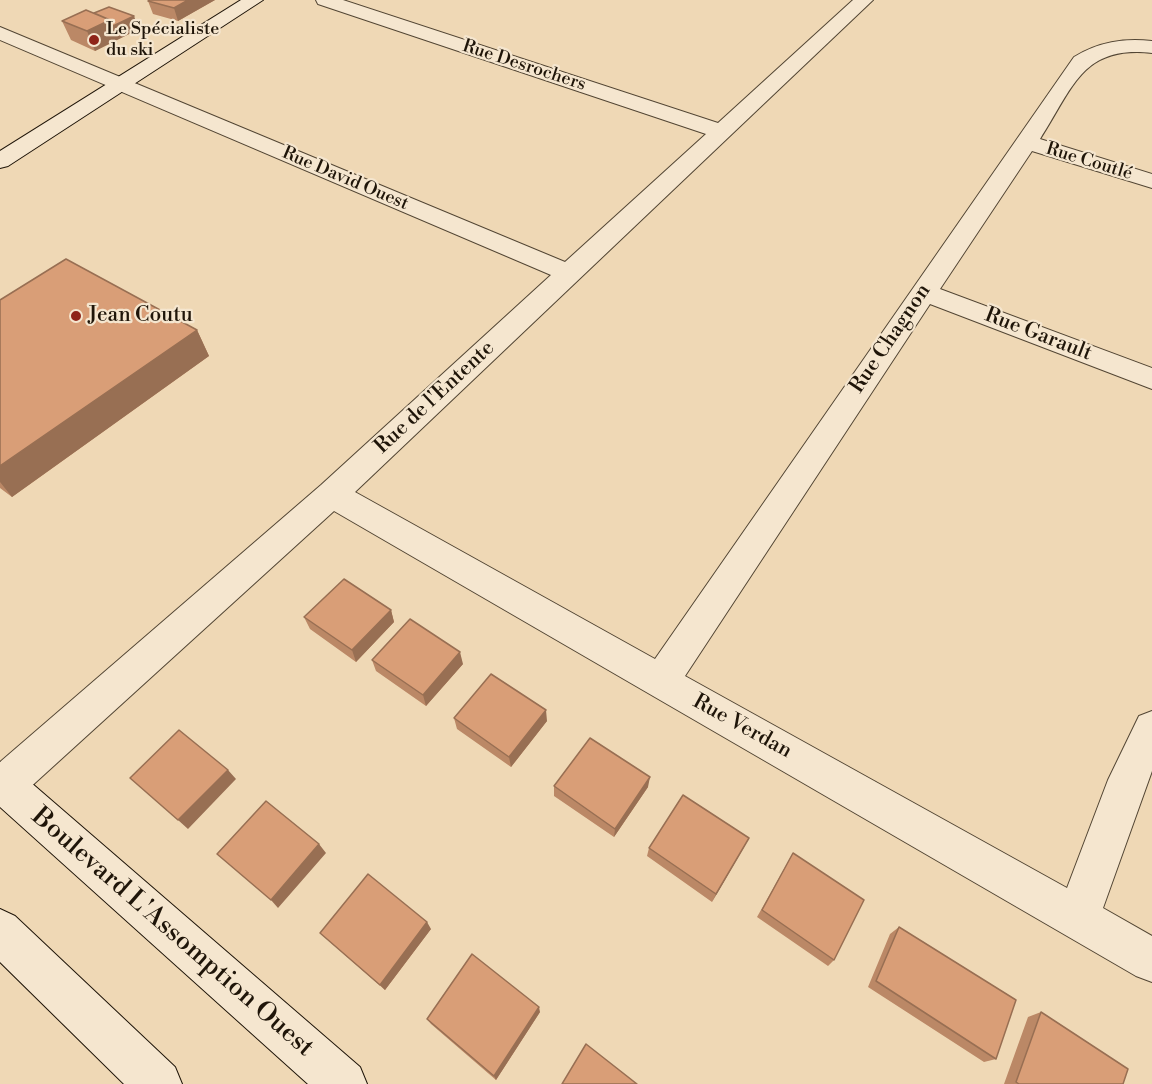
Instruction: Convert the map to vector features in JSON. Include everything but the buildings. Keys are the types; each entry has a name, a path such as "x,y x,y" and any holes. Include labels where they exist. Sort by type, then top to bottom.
{"street":[{"path":"0,161 254,0"},
{"name":"Rue Desrochers","path":"325,0 723,132"},
{"name":"Rue de l'Entente","path":"1,785 332,494 864,0"},
{"name":"Rue David Ouest","path":"0,33 568,273"},
{"name":"Rue Chagnon","path":"661,681 1081,61 1101,48 1131,44 1152,47"},
{"name":"Rue Coutlé","path":"1026,142 1152,181"},
{"name":"Rue Garault","path":"923,292 1152,379"},
{"name":"Rue Verdan","path":"332,494 1152,960"},
{"path":"1078,917 1128,780 1152,729"},
{"name":"Boulevard L'Assomption Ouest","path":"1,785 343,1084"},
{"path":"0,931 158,1084"}],"place":[{"name":"Le Spécialiste du ski","path":"94,40"},
{"name":"Jean Coutu","path":"76,316"}]}
